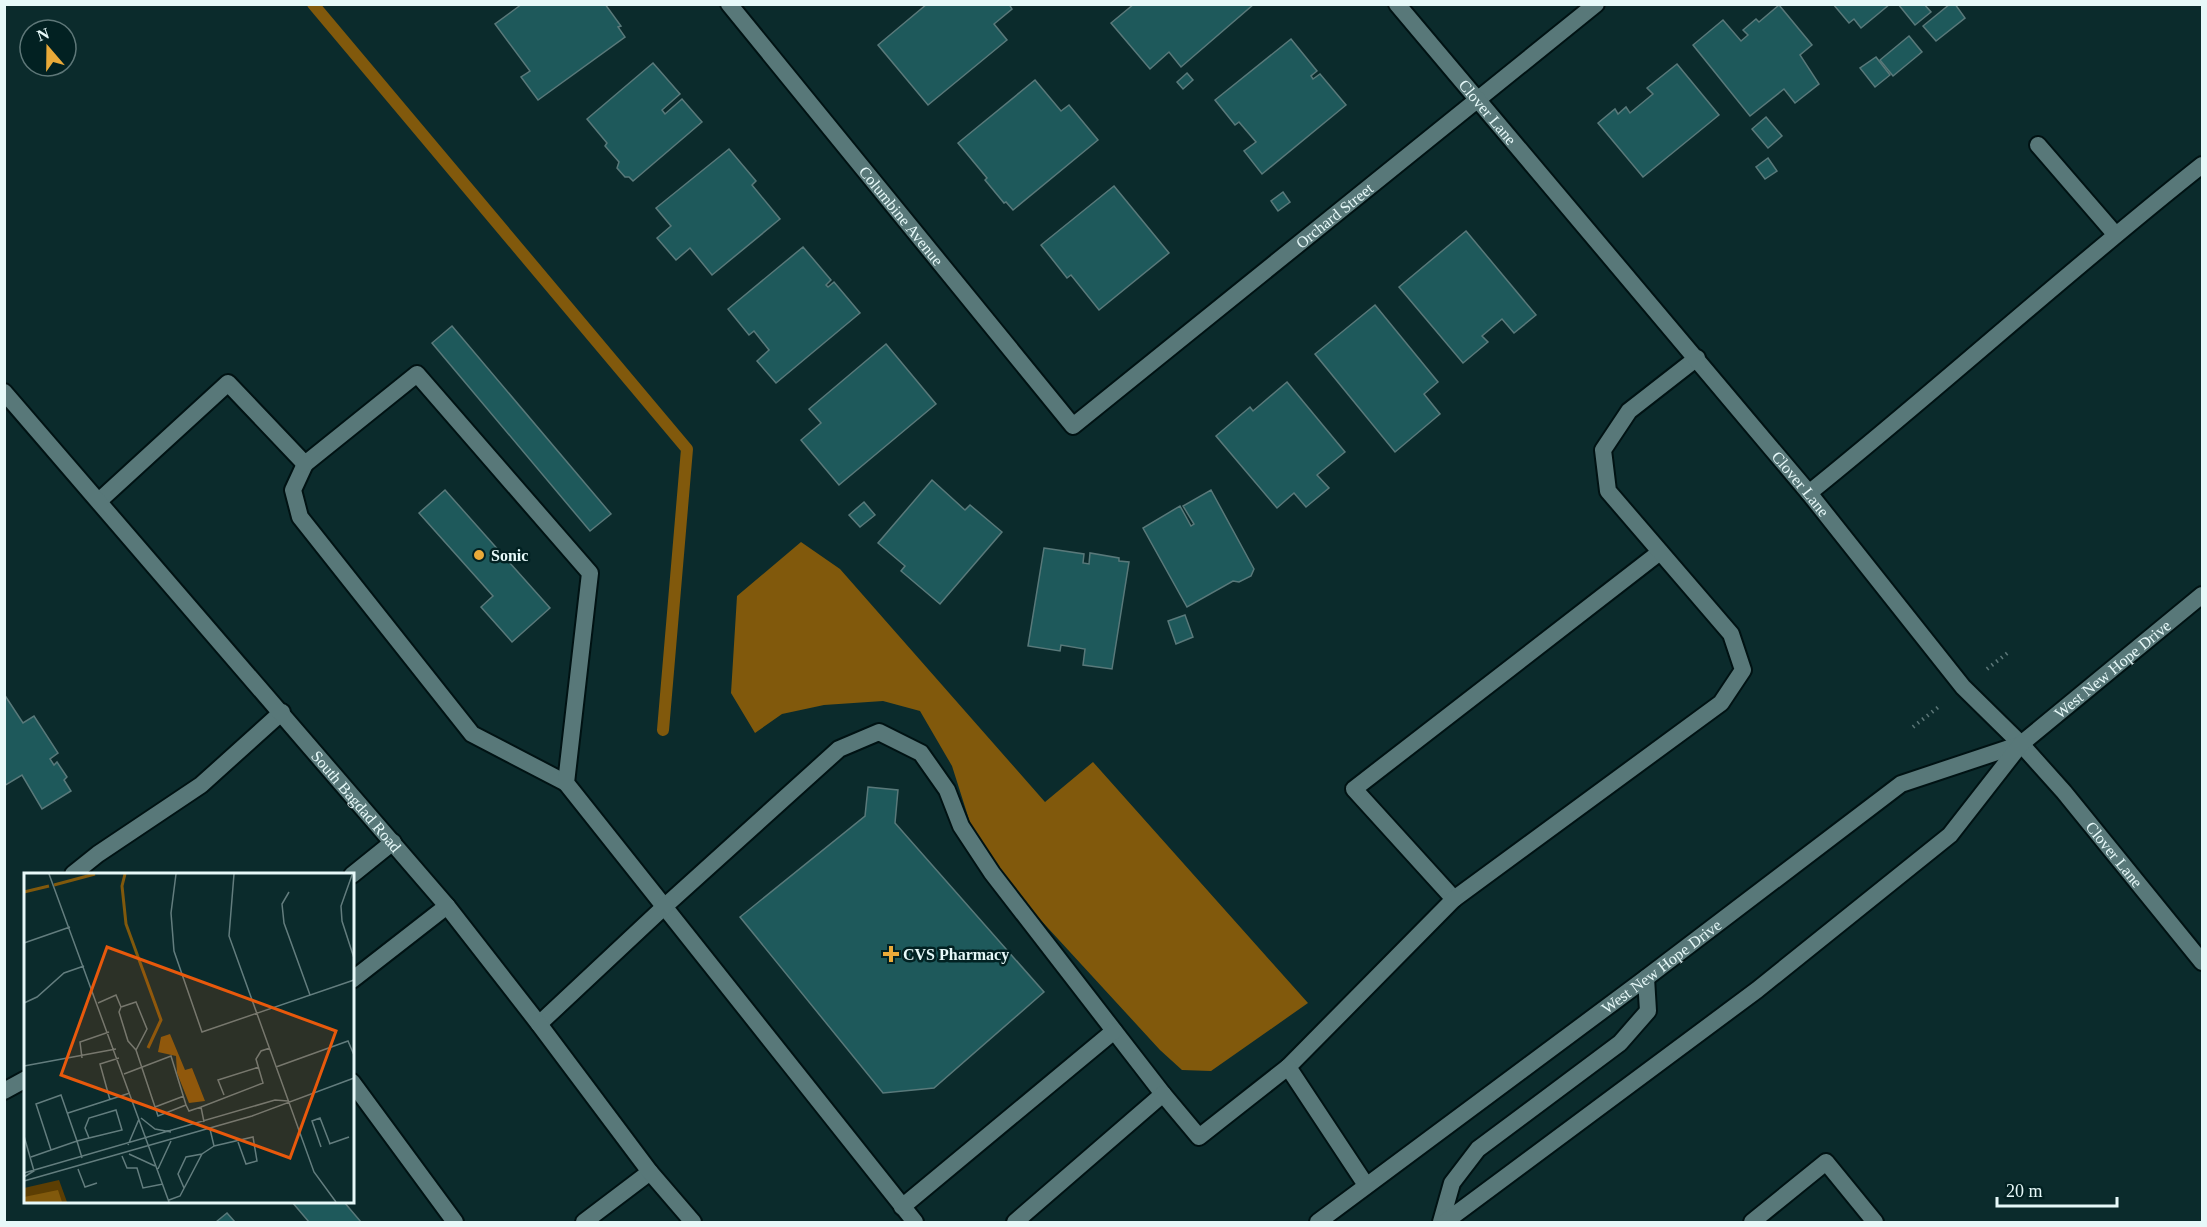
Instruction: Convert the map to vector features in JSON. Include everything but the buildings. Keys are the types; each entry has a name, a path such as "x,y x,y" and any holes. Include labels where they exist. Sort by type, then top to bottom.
{"main road":[{"name":"Columbine Avenue","path":"729,4 1073,426"},
{"name":"Clover Lane","path":"1397,4 1809,493 1963,687 2021,744 2064,792 2202,962"},
{"name":"Orchard Street","path":"1073,426 1478,102 1596,4"},
{"path":"2038,146 2115,234"},
{"path":"1809,493 1898,422 2115,234 2202,165"},
{"path":"539,1024 838,749 879,732 921,753 947,790 961,826 992,873 1199,1137 1288,1067 1454,899 1721,703 1743,670 1731,634 1608,491 1603,450 1629,411 1697,358"},
{"path":"566,783 590,573 417,374 304,464 293,490 300,517 472,734 566,783 915,1222"},
{"path":"99,501 228,383 304,464"},
{"name":"South Bagdad Road","path":"4,392 447,906 564,1056 650,1172 693,1222"},
{"path":"1454,899 1354,789 1660,552"},
{"name":"West New Hope Drive","path":"1443,1222 1757,990 1950,835 2021,744 2202,595"},
{"path":"75,873 98,854 201,784 282,712"},
{"name":"West New Hope Drive","path":"1318,1222 1646,978 1901,784 2021,744"},
{"path":"354,873 393,842"},
{"path":"354,978 447,906"},
{"path":"1443,1222 1452,1183 1478,1149 1620,1042 1648,1011 1646,978"},
{"path":"902,1207 1114,1031"},
{"path":"1288,1067 1366,1185"},
{"path":"4,1091 24,1080"},
{"path":"354,1085 455,1222"},
{"path":"1015,1222 1163,1094"},
{"path":"1752,1222 1826,1162 1875,1222"},
{"path":"584,1222 650,1172"}],"shaded area":[{"path":"801,542 840,569 1045,802 1093,762 1308,1003 1211,1071 1182,1070 1160,1050 980,854 952,766 920,711 883,701 824,705 782,714 755,733 731,693 737,596"}],"waterway":[{"path":"313,4 687,449 663,730"}],"place":[{"name":"Sonic","path":"479,555"},
{"name":"CVS Pharmacy","path":"891,954"}]}
